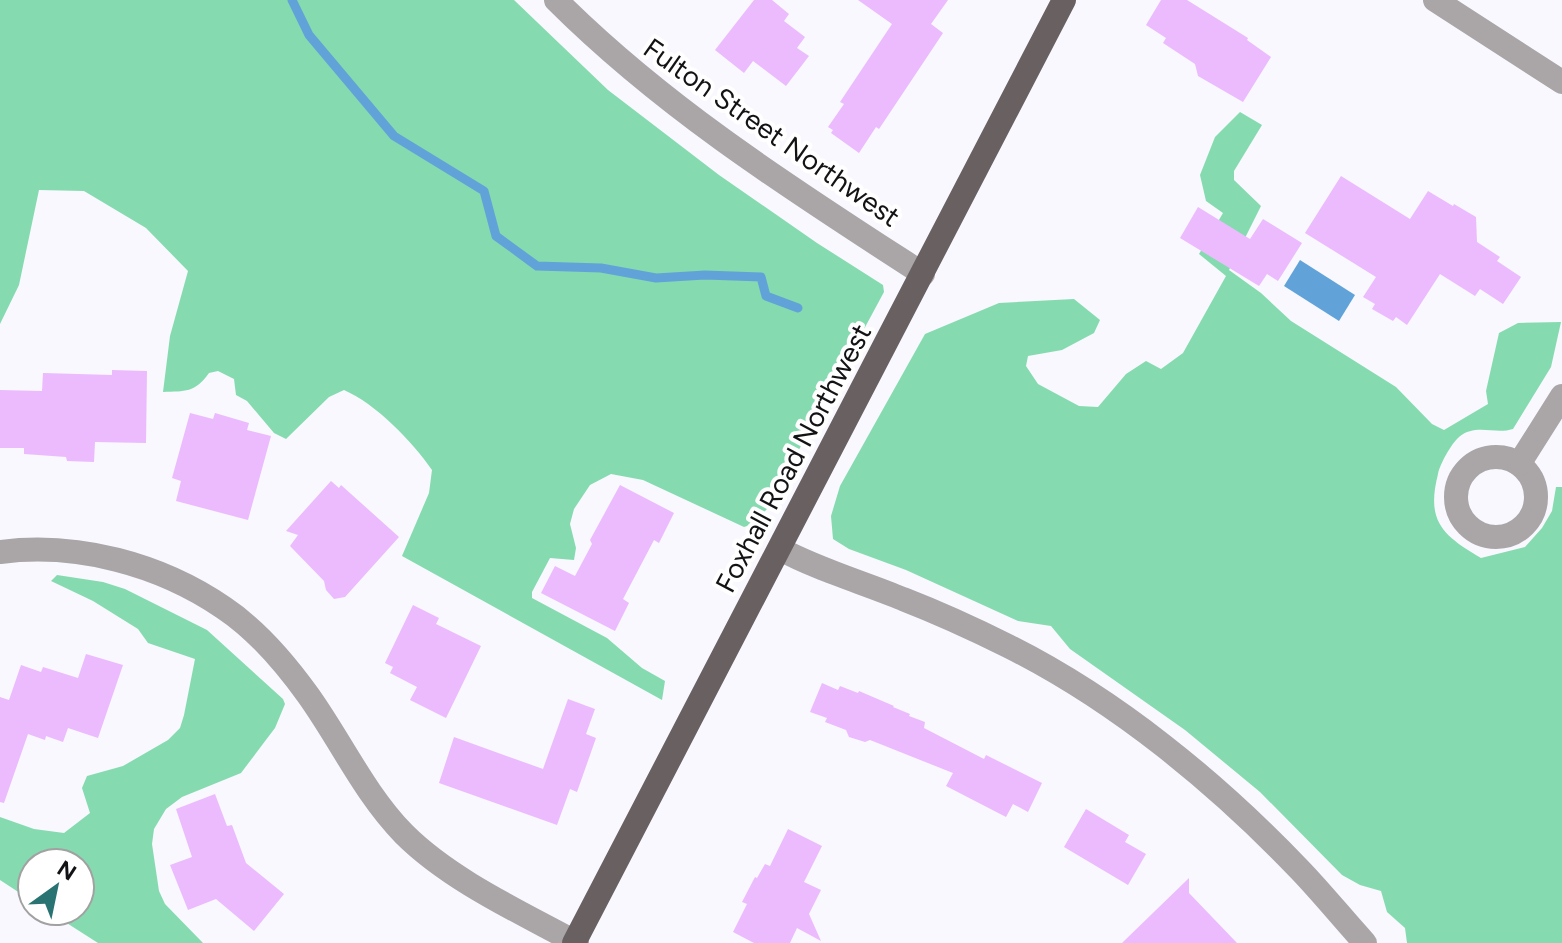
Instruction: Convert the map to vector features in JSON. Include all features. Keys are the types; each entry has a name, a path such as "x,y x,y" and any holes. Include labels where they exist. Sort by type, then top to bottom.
{"main road":[{"name":"Foxhall Road Northwest","path":"575,943 1064,0"}],"street":[{"name":"Fulton Street Northwest","path":"556,0 617,58 676,106 811,201 923,274"},
{"path":"1435,0 1562,82"},
{"path":"1519,464 1562,396"},
{"path":"780,549 820,569 902,598 957,622 1042,665 1101,701 1205,780 1242,813 1365,943"},
{"path":"0,552 58,550 103,556 158,573 225,608 257,635 296,680 374,799 427,856 466,882 575,943"}],"green space":[{"path":"0,0 514,0 608,90 719,175 883,285 884,292 767,509 753,524 744,527 643,480 611,474 590,485 574,509 570,524 576,548 574,560 550,558 532,592 532,598 607,638 642,668 665,681 662,700 402,556 429,493 432,470 392,424 356,396 344,390 329,397 286,439 274,433 247,401 236,395 234,379 218,371 209,373 189,390 163,392 170,336 188,271 146,228 84,191 39,190 19,285 0,324"},
{"path":"1240,112 1262,125 1234,171 1234,180 1261,206 1229,270 1261,293 1291,321 1396,387 1432,424 1444,430 1488,404 1486,391 1499,333 1518,323 1561,322 1551,367 1513,429 1472,431 1459,437 1439,470 1434,504 1440,525 1447,534 1481,558 1525,547 1552,511 1556,487 1562,487 1562,943 1407,943 1405,928 1387,912 1381,891 1360,885 1342,875 1260,792 1185,730 1070,649 1051,626 1018,621 906,570 849,549 833,539 831,516 840,486 925,334 999,303 1074,299 1100,320 1094,333 1062,350 1028,356 1026,366 1038,384 1079,406 1098,407 1126,374 1146,361 1161,369 1183,353 1226,276 1199,254 1223,213 1206,201 1200,175 1215,137"},
{"path":"57,575 103,582 125,589 207,630 283,699 285,704 275,728 241,773 182,797 166,809 154,829 152,844 159,891 165,904 203,943 98,943 73,927 96,927 96,847 16,847 16,890 0,880 0,817 34,829 64,833 90,813 82,788 87,776 123,766 168,740 180,728 195,659 148,643 138,629 93,601 51,581"}],"water":[{"path":"1300,260 1355,295 1339,321 1284,286"}],"building":[{"path":"754,0 772,0 789,14 784,21 805,37 797,48 809,56 786,86 753,61 744,73 715,50"},
{"path":"858,0 948,0 931,24 943,33 879,129 876,127 859,153 831,133 833,130 828,127 844,104 840,102 892,24"},
{"path":"1161,0 1187,0 1248,38 1271,57 1243,102 1198,76 1195,64 1163,43 1166,38 1146,25"},
{"path":"1341,176 1410,219 1428,191 1476,217 1477,242 1500,257 1497,261 1521,277 1503,304 1480,289 1475,296 1440,274 1407,325 1396,317 1393,321 1372,309 1375,304 1363,297 1376,277 1305,233"},
{"path":"1198,207 1250,239 1263,219 1302,243 1278,281 1267,274 1259,286 1180,238"},
{"path":"112,370 147,371 146,443 95,442 94,462 24,454 24,448 0,448 0,390 42,391 43,373 112,375"},
{"path":"190,413 213,419 215,413 249,423 247,430 271,436 248,520 176,501 181,481 172,478"},
{"path":"331,481 339,488 341,485 399,537 345,597 334,599 326,590 324,581 290,546 298,535 286,531"},
{"path":"620,485 674,513 659,543 654,540 623,599 629,603 615,631 541,593 555,566 575,576 592,544 590,540"},
{"path":"413,605 439,618 436,624 481,646 446,718 410,700 417,687 390,673 393,667 385,663"},
{"path":"86,654 123,665 98,738 68,728 63,742 28,734 4,803 0,802 0,697 9,700 21,665 41,672 43,667 78,678"},
{"path":"822,683 838,690 840,686 859,691 894,706 925,722 924,728 984,759 986,755 1042,783 1028,812 1013,804 1006,817 946,786 953,773 870,740 865,742 849,737 846,730 825,722 827,718 810,712"},
{"path":"568,699 595,709 586,734 596,738 577,792 570,789 557,825 439,783 454,737 543,769"},
{"path":"215,794 227,826 232,825 246,863 284,894 254,931 216,899 188,910 170,865 192,857 176,809"},
{"path":"1086,809 1129,835 1125,842 1146,854 1128,885 1064,847"},
{"path":"788,829 822,846 804,882 821,890 809,914 821,941 797,928 790,943 754,943 733,932 747,904 742,902 755,877 765,864 770,866"},
{"path":"1189,878 1189,893 1237,943 1122,943"}],"waterway":[{"path":"292,0 309,35 394,136 484,191 496,236 537,266 601,268 656,278 705,275 761,277 766,296 798,308"}]}
